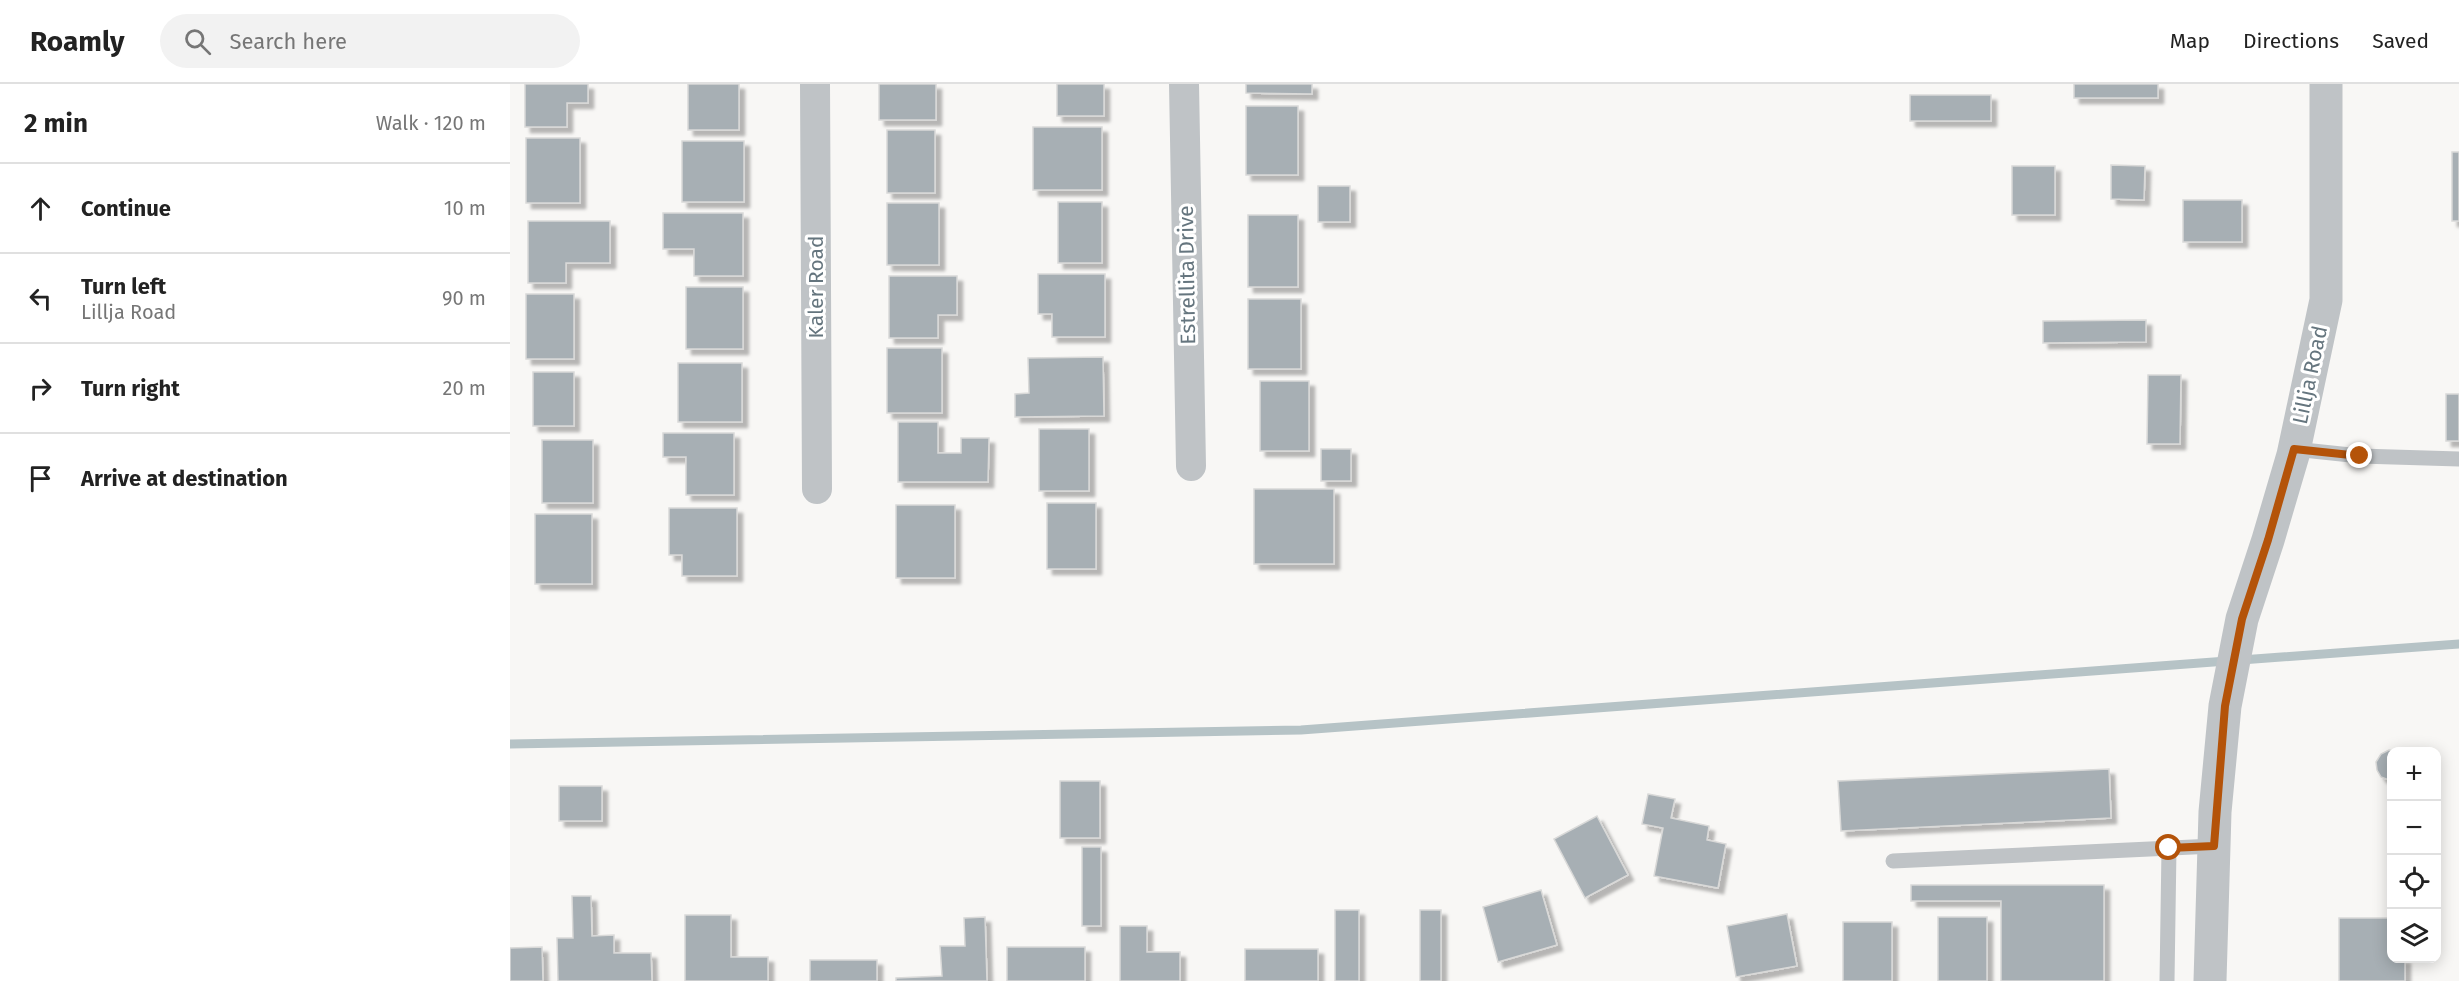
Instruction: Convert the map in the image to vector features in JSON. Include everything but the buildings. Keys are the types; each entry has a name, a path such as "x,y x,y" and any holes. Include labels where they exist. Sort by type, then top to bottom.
{"street":[{"name":"Kaler Road","path":"815,84 817,489"},
{"name":"Estrellita Drive","path":"1184,84 1191,466"},
{"name":"Lillja Road","path":"2210,981 2216,800 2228,691 2242,619 2294,449 2326,300 2326,84"}],"lane":[{"path":"2294,449 2360,456 2459,459"},
{"path":"1893,861 2214,846"},
{"path":"2167,981 2169,848"}],"waterway":[{"path":"2241,660 2459,644"},
{"path":"510,744 1301,730 2227,661"}],"route":[{"path":"2169,848 2214,846 2225,706 2242,619 2294,449 2360,456"}]}
